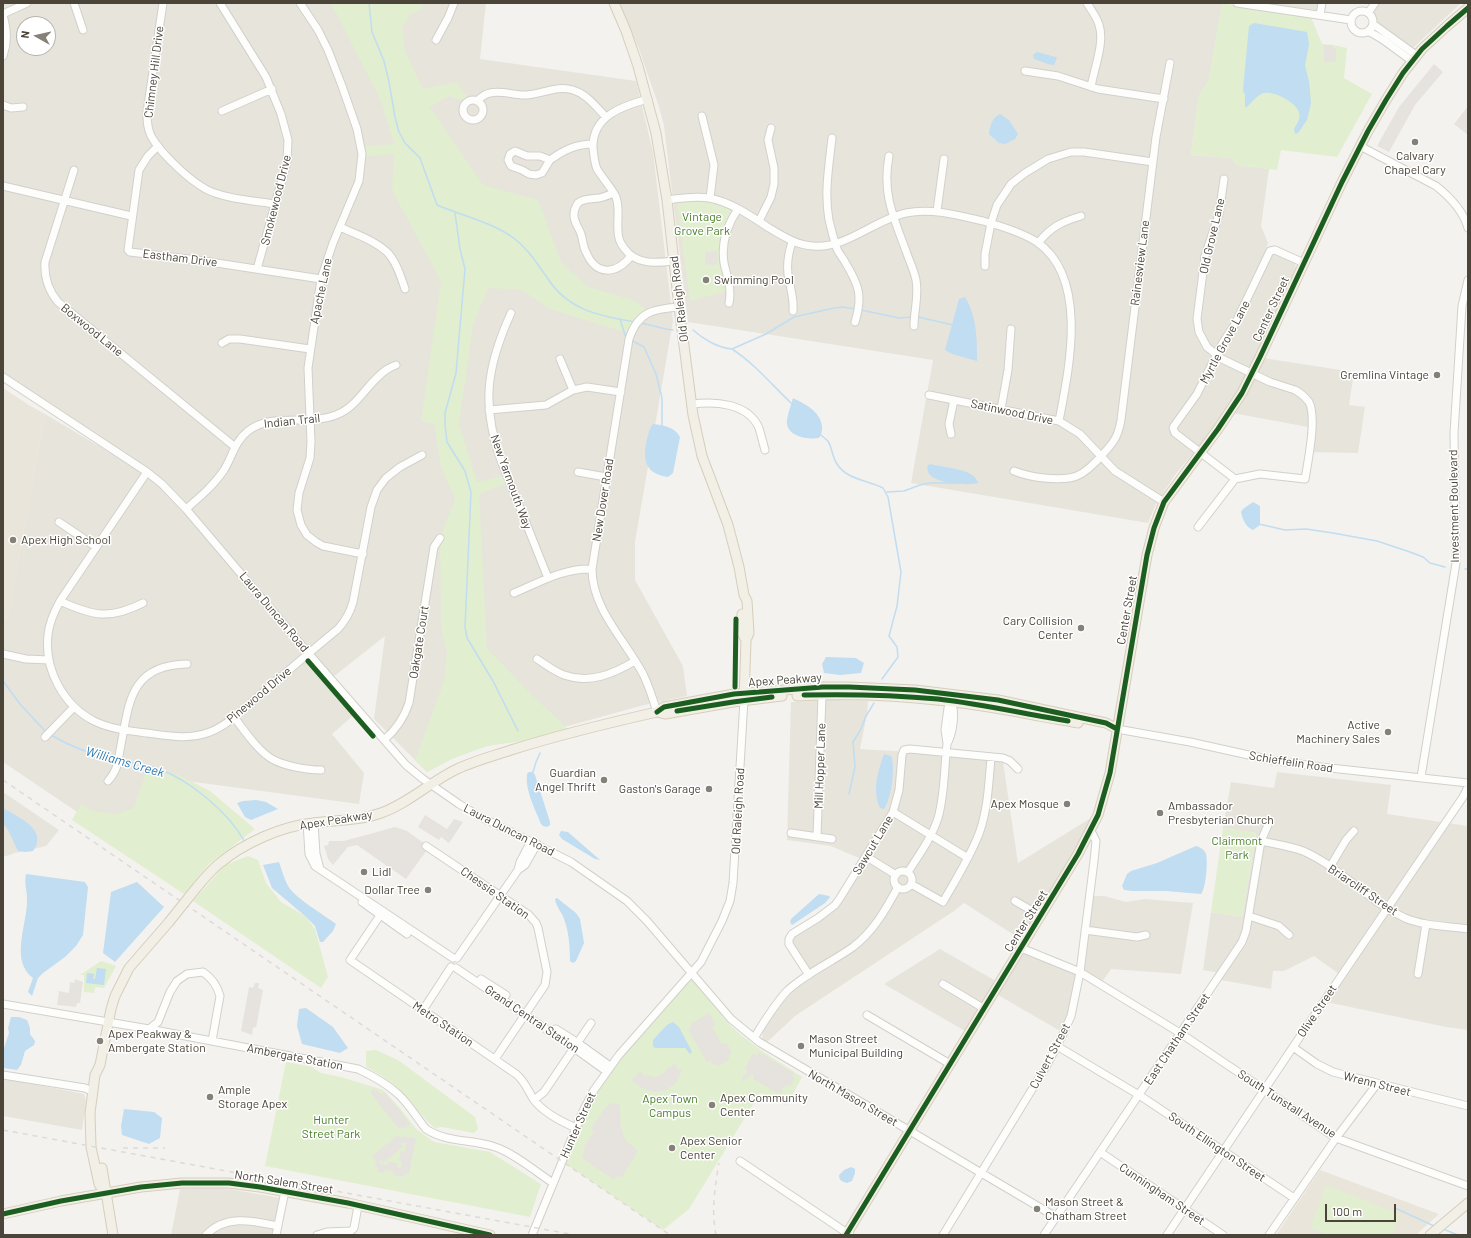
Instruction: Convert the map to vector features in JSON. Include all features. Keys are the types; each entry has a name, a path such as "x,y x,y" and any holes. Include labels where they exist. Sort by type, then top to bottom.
{"main road":[{"name":"Old Raleigh Road","path":"614,3 626,31 648,100 656,133 667,200 692,404 702,456 728,525 744,595 742,602 742,633 746,640 744,696"},
{"name":"Center Street","path":"848,1234 983,1008 1041,916 1091,831 1098,815 1106,792 1112,763 1147,555 1154,528 1164,502 1229,414 1252,373 1360,146 1386,100 1414,58 1433,38 1468,8"},
{"name":"Apex Peakway","path":"105,1194 99,1184 91,1146 90,1122 92,1091 95,1075 100,1065 108,1022 115,996 128,970 215,867 236,850 275,832 310,823 346,821 372,816 402,804 430,784 458,769 560,735 657,712 665,714 744,696 823,688 849,687 915,690 952,698"},
{"name":"Apex Peakway","path":"744,696 862,695 952,698 1030,706 1106,723 1117,729"},
{"name":"Apex Peakway","path":"100,1065 102,1075 96,1109 95,1125 97,1148 105,1183 105,1194 113,1235"},
{"name":"North Salem Street","path":"3,1214 105,1194 168,1184 198,1182 242,1184 358,1206 458,1232 490,1235"},
{"path":"1430,1235 1468,1203"}],"street":[{"path":"3,56 7,42 7,33 3,14 27,3"},
{"path":"74,3 82,30"},
{"name":"Chimney Hill Drive","path":"163,3 147,112 148,128 158,146 191,180 207,190 227,196 276,204"},
{"name":"Smokewood Drive","path":"220,3 261,68 272,89 285,127 288,146 288,162 258,269"},
{"name":"Apache Lane","path":"300,3 318,30 328,50 342,86 360,141 362,154 359,181 327,259 321,279 308,368 311,442 310,458 298,493 297,510 298,518 307,535 316,542 323,546 363,554"},
{"path":"436,40 454,3"},
{"path":"1087,3 1099,23 1101,32 1091,87"},
{"path":"1237,3 1351,20"},
{"path":"1320,15 1322,3"},
{"path":"1368,12 1375,3"},
{"path":"1373,24 1368,31 1361,33 1352,27 1351,20 1358,12 1368,12 1372,18 1373,24 1414,58"},
{"path":"1368,31 1414,58"},
{"name":"Rainesview Lane","path":"1014,471 1023,475 1063,480 1069,479 1084,472 1100,457 1113,443 1119,432 1153,162 1170,63"},
{"path":"1025,71 1058,76 1091,87 1164,99"},
{"path":"478,101 480,97 490,93 503,92 528,95 565,88 578,92 586,97 606,117"},
{"path":"222,110 272,89"},
{"path":"648,100 618,109 606,117 597,130 593,144 595,161 598,169 614,193 618,210 618,237 622,246 631,256 646,262 674,261"},
{"path":"3,105 11,108 23,107"},
{"path":"702,116 714,166 710,198"},
{"path":"759,221 771,197 774,184 774,168 768,140 771,128"},
{"path":"832,138 827,204 829,220 838,250 858,288 860,302 855,322"},
{"path":"550,160 540,156 527,156 515,151 510,154 508,160 511,166 533,175 542,173 550,160 573,146 593,144"},
{"name":"Eastham Drive","path":"158,146 148,156 139,170 127,246 130,252 197,260 321,279"},
{"path":"1360,146 1436,186 1458,207 1468,228"},
{"path":"985,266 985,254 991,223 997,205 1005,191 1011,184 1048,159 1059,154 1084,152 1153,162"},
{"path":"889,156 886,185 888,199 915,279 917,293 914,326"},
{"path":"937,212 944,159"},
{"name":"Boxwood Lane","path":"74,170 45,262 46,280 53,296 58,302 235,447"},
{"name":"Old Grove Lane","path":"1224,179 1219,214 1205,256 1197,319 1199,332 1207,347 1216,355 1270,382 1295,390 1304,396 1308,402 1313,418 1305,480 1260,474 1235,479"},
{"path":"3,186 131,216"},
{"path":"614,193 579,202 574,212 574,220 580,232 586,253 595,266 605,270 616,269 623,265 631,256"},
{"path":"667,200 688,197 710,198 738,209 792,242 816,246 836,243 893,217 919,211 937,212 991,223 1017,232 1038,243 1053,258 1061,271 1069,299 1070,359 1059,421"},
{"path":"729,303 731,293 724,262 724,242 729,226 738,209"},
{"path":"1038,243 1050,229 1081,216"},
{"path":"340,227 371,241 388,253 398,269 405,289"},
{"path":"792,242 788,253 788,278 794,301 793,311"},
{"name":"Myrtle Grove Lane","path":"1201,452 1175,432 1173,428 1175,423 1197,394 1216,355 1235,324 1270,251 1275,250 1304,263"},
{"name":"Investment Boulevard","path":"1420,777 1456,563 1454,433 1462,306 1468,280"},
{"name":"New Dover Road","path":"657,712 648,685 635,661 602,609 594,590 592,569 629,340 634,326 649,312 679,307"},
{"name":"New Yarmouth Way","path":"511,314 503,331 492,365 489,385 489,410 491,426 496,446 548,578"},
{"path":"1001,409 1008,370 1011,329"},
{"path":"222,343 229,339 240,339 310,349"},
{"path":"560,359 573,390"},
{"name":"Indian Trail","path":"186,509 218,478 241,437 247,432 269,421 310,419 336,415 344,411 357,400 385,370 396,365"},
{"name":"Laura Duncan Road","path":"3,377 162,484 186,509 308,654 406,765 430,784 479,816 580,867 627,901 647,921 731,1018 754,1038"},
{"path":"489,410 546,405 573,390 587,387 620,392"},
{"name":"Satinwood Drive","path":"929,394 1059,421 1080,434 1100,457 1124,478 1164,502"},
{"path":"950,434 954,400"},
{"path":"692,404 709,402 742,410 751,417 758,428 765,450"},
{"path":"1198,527 1235,479 1201,452"},
{"name":"Pinewood Drive","path":"146,472 60,601 49,628 49,660 58,684 74,707 94,721 109,727 124,730 177,737 193,736 214,730 234,718 338,629 350,613 363,554 371,507 377,490 386,478 400,467 422,455"},
{"path":"578,472 606,477"},
{"path":"59,522 96,547"},
{"name":"Oakgate Court","path":"384,740 400,724 409,703 434,547 440,538"},
{"path":"514,593 564,571 592,569"},
{"path":"60,601 82,611 97,614 114,614 123,612 143,603"},
{"path":"3,654 26,659 49,660"},
{"path":"537,659 563,675 585,678 600,678 635,661"},
{"path":"108,781 114,774 130,699 133,692 143,679 160,668 175,664 187,664"},
{"name":"Mill Hopper Lane","path":"817,837 822,695"},
{"name":"Old Raleigh Road","path":"692,973 701,962 722,921 730,901 733,883 744,696"},
{"path":"908,872 930,835 940,808 947,744 950,736 954,707 952,698"},
{"path":"45,737 74,707"},
{"path":"234,718 272,759 310,770 321,770"},
{"name":"Schieffelin Road","path":"1117,729 1190,742 1271,760 1468,783"},
{"name":"Sawcut Lane","path":"809,975 789,944 789,938 835,905 894,812 898,797 902,755 904,750 910,749 992,757 1010,761 1018,769"},
{"path":"911,884 943,902 968,858 980,831 987,801 992,757"},
{"name":"Olive Street","path":"1167,1235 1264,1089 1463,797 1468,787"},
{"path":"894,812 968,858"},
{"name":"Grand Central Station","path":"310,823 309,849 311,859 315,866 337,882 344,885 381,913 576,1045 608,1069"},
{"name":"East Chatham Street","path":"1044,1235 1242,942 1249,916 1261,841 1268,825"},
{"name":"Culvert Street","path":"943,1235 1058,1046 1073,1010 1080,972 1096,841 1091,831"},
{"path":"1330,867 1346,840 1354,831"},
{"path":"792,833 832,838"},
{"name":"Briarcliff Street","path":"1261,841 1302,851 1330,867 1388,908 1411,920 1426,924 1468,929"},
{"path":"423,1010 500,895 518,870 525,865 534,843"},
{"name":"Chessie Station","path":"426,846 529,915 536,923 540,934 547,972 546,979 542,990 495,1059"},
{"path":"866,857 896,874"},
{"path":"896,874 903,871 908,872"},
{"path":"908,872 911,876 911,884"},
{"path":"896,874 895,880 898,886 905,888 911,884"},
{"path":"754,1038 779,1000 795,985 852,948 867,934 880,918 898,886"},
{"path":"1015,901 1041,916"},
{"name":"Metro Station","path":"381,913 350,960 521,1078 534,1100 555,1117 576,1128"},
{"path":"1249,916 1279,926 1289,935"},
{"path":"1418,974 1426,924"},
{"path":"1085,930 1137,937 1146,934"},
{"name":"South Tunstall Avenue","path":"1021,948 1080,972 1180,1033 1336,1138 1468,1186"},
{"path":"149,1029 158,1022 170,992 177,981 187,974 203,972 213,980 220,996 212,1041"},
{"name":"Hunter Street","path":"532,1235 588,1099 608,1069 692,973"},
{"path":"943,984 983,1008"},
{"name":"Ambergate Station","path":"3,1004 149,1029 358,1069 387,1085 400,1096 426,1129 432,1133 494,1146 504,1150 553,1183"},
{"path":"867,1015 950,1064"},
{"path":"534,1100 544,1092 591,1023"},
{"name":"North Mason Street","path":"754,1038 1056,1217"},
{"name":"South Ellington Street","path":"1058,1046 1139,1095 1294,1198"},
{"name":"Wrenn Street","path":"1293,1047 1324,1069 1377,1084 1468,1106"},
{"path":"3,1075 85,1088 92,1091"},
{"path":"1269,1235 1336,1138 1377,1084"},
{"name":"Cunningham Street","path":"1100,1152 1223,1235"},
{"path":"740,1161 848,1234"},
{"path":"278,1235 278,1226 285,1192"},
{"path":"317,1235 328,1232 351,1231 354,1228 358,1206"},
{"path":"206,1235 224,1223 236,1221 252,1221 278,1226"}],"shaded area":[{"path":"3,3 486,3 480,59 636,81 653,152 673,321 635,542 635,580 683,666 687,696 644,705 463,753 427,772 374,719 385,636 333,677 174,490 155,475 3,372"},
{"path":"618,3 1222,3 1209,80 1199,95 1191,155 1231,158 1237,165 1269,169 1261,226 1268,243 1266,249 1295,262 1296,269 1256,357 1354,372 1349,405 1365,407 1358,453 1306,452 1308,427 1227,412 1175,475 1156,504 1148,523 911,483 933,360 688,322 664,126 639,49"},
{"path":"1254,3 1319,3 1316,12"},
{"path":"1378,3 1461,3 1414,47 1410,46 1374,20 1373,9"},
{"path":"1324,45 1333,45 1333,48 1336,49 1336,62 1324,62"},
{"path":"1434,64 1443,72 1415,105 1389,152 1377,146 1399,107"},
{"path":"1468,106 1468,135 1454,124"},
{"path":"717,251 718,264 705,265 705,252"},
{"name":"Apex High School","path":"3,388 45,414 7,622 3,621"},
{"path":"45,414 144,473 161,488 184,512 356,713 332,734 364,773 359,804 149,776 139,825 83,816 3,762 3,621 7,621"},
{"path":"832,700 868,701 860,749 910,752 1003,762 1018,863 1091,818 1084,836 1022,940 964,903 795,1016 766,1043 762,1039 763,1030 770,1019 794,989 812,975 794,945 792,938 833,910 843,901 865,863 859,858 831,846 787,840 791,702"},
{"path":"1277,772 1391,785 1387,814 1468,826 1468,1030 1446,1027 1326,1002 1343,977 1314,956 1284,971 1273,971 1271,989 1221,980 1219,973 1203,970 1211,912 1242,917 1256,833 1223,828 1231,782 1274,788"},
{"path":"3,792 59,830 46,846 3,857"},
{"path":"425,815 447,829 454,819 463,822 449,843 441,837 439,840 418,827"},
{"path":"395,827 407,831 429,847 406,879 357,845 348,847 333,865 328,859 324,846 328,845 329,841 344,841"},
{"path":"1093,896 1104,896 1126,902 1145,899 1193,903 1181,974 1111,969 1102,982 1084,970"},
{"path":"940,949 996,981 965,1031 884,984"},
{"path":"1025,953 1077,974 1069,1013 1062,1032 998,995 1020,955"},
{"path":"75,979 83,982 80,1003 77,1003 76,1007 57,1005 59,991 69,993 70,982 74,983"},
{"path":"255,983 259,983 258,988 263,990 256,1028 253,1028 252,1035 241,1031 249,987 253,988"},
{"path":"709,1013 716,1024 712,1027 722,1044 727,1043 732,1054 728,1056 730,1059 719,1066 712,1064 711,1060 707,1062 688,1030 691,1028 690,1024"},
{"path":"759,1052 794,1073 792,1076 795,1078 790,1086 787,1085 782,1088 783,1092 777,1093 753,1079 753,1074 743,1082 742,1076 747,1073 748,1070 745,1068 753,1053 757,1056"},
{"path":"672,1064 677,1065 677,1068 682,1070 676,1083 666,1090 654,1092 650,1091 640,1087 631,1080 641,1071 645,1077 647,1075 653,1077 659,1076 666,1071 668,1067 671,1068"},
{"path":"3,1078 84,1094 86,1102 82,1130 3,1116"},
{"path":"374,1088 381,1094 385,1092 410,1124 404,1129 402,1127 399,1129 370,1092"},
{"path":"611,1103 620,1105 621,1128 626,1141 638,1151 621,1178 618,1176 614,1180 582,1158 584,1147 594,1131 591,1128 605,1108"},
{"path":"398,1135 401,1138 403,1136 416,1138 409,1174 405,1173 404,1177 393,1175 394,1171 385,1170 384,1173 378,1172 375,1160 372,1156","holes":["404,1142 406,1143 405,1151 401,1151 399,1161 402,1162 401,1168 397,1167 397,1163 388,1162 387,1165 379,1163 381,1160 384,1162 403,1147 401,1144"]},
{"path":"1320,1170 1439,1214 1416,1235 1276,1235"},
{"path":"223,1188 287,1199 279,1235 171,1235 180,1189"}],"green space":[{"path":"331,3 418,3 424,7 411,14 402,28 405,51 423,89 457,82 469,98 465,101 449,96 430,107 483,185 538,200 561,262 588,287 633,300 646,309 630,326 627,333 550,309 522,290 488,288 473,325 459,424 477,482 507,475 510,482 479,494 487,648 528,691 571,732 552,737 487,746 452,759 427,772 415,760 444,681 447,652 441,627 440,538 455,499 441,467 434,424 421,421 441,281 392,190 394,154 361,157 361,147 394,144 381,101"},
{"path":"1222,3 1311,17 1322,44 1347,48 1344,78 1372,94 1337,157 1281,150 1277,170 1237,165 1231,158 1191,155 1199,95 1209,80"},
{"name":"Vintage Grove Park","path":"688,201 711,202 731,210 731,214 723,233 727,291 690,301 677,203"},
{"path":"147,768 179,775 210,791 255,829 209,864 184,894 72,820 81,804 92,811 117,814 134,808"},
{"name":"Clairmont Park","path":"1223,828 1256,833 1242,917 1211,912"},
{"path":"248,856 258,860 266,883 281,902 305,916 315,929 328,977 321,988 193,901 225,865"},
{"path":"101,961 116,966 104,988 95,987 94,993 84,992 84,975 80,975"},
{"name":"Apex Town Campus","path":"692,973 715,1008 732,1027 757,1047 802,1077 787,1105 760,1093 689,1209 663,1230 563,1162 585,1113 613,1066"},
{"path":"376,1050 398,1060 475,1117 478,1129 474,1133 442,1127 435,1128 425,1119 396,1086 366,1067 366,1051"},
{"name":"Hunter Street Park","path":"286,1062 312,1067 321,1073 341,1077 383,1090 400,1108 416,1129 434,1142 490,1152 541,1184 530,1217 265,1166"},
{"path":"1326,1185 1400,1214 1392,1235 1329,1235 1310,1228"}],"water":[{"path":"1254,23 1307,32 1309,44 1305,66 1309,81 1311,103 1307,120 1298,133 1295,134 1294,129 1299,119 1299,112 1297,108 1279,95 1264,93 1245,108 1245,95 1243,90 1249,26"},
{"path":"1037,52 1056,57 1057,58 1054,65 1034,59 1033,55"},
{"path":"1000,114 1009,120 1018,134 1015,139 1005,144 999,143 989,134 992,122"},
{"path":"965,297 974,320 977,361 952,354 945,350 959,299"},
{"path":"793,398 811,409 818,416 822,426 822,432 819,438 798,436 789,430 787,420"},
{"path":"653,424 672,429 680,437 673,473 668,477 654,473 650,469 645,459 647,439"},
{"path":"931,464 965,471 976,478 978,483 956,484 938,480 928,471 928,465"},
{"path":"1253,502 1260,506 1260,525 1253,530 1248,527 1241,512"},
{"path":"826,657 856,658 864,663 861,673 840,675 824,673 822,664"},
{"path":"884,754 891,756 893,775 891,791 887,805 884,809 880,808 876,794 876,787"},
{"path":"529,772 533,772 535,775 550,822 550,825 547,827 541,824 531,800 527,780 527,774"},
{"path":"256,800 266,802 278,809 251,820 245,817 237,803"},
{"path":"3,808 30,825 37,837 37,843 33,851 18,851 3,823"},
{"path":"561,831 568,832 600,860 595,859 562,839 559,835"},
{"path":"1196,846 1205,851 1207,858 1205,881 1201,894 1124,890 1122,886 1127,874 1131,871 1157,863"},
{"path":"279,862 288,886 292,891 303,901 336,924 333,931 323,942 320,942 315,926 272,888 263,865"},
{"path":"26,874 85,882 88,887 83,935 76,946 65,957 38,978 32,996 28,992 33,978 26,970 22,961 21,951 21,941 27,909"},
{"path":"137,882 164,907 115,962 103,953 111,892"},
{"path":"819,894 830,897 825,903 792,925 790,922 791,919"},
{"path":"557,898 576,913 580,919 584,943 576,961 573,963 570,961 567,929 555,899"},
{"path":"97,968 106,969 104,985 86,983 87,973 94,974 93,979 95,979"},
{"path":"306,1008 333,1027 348,1048 340,1053 302,1044 297,1026 299,1009"},
{"path":"11,1017 19,1017 27,1020 30,1028 30,1034 35,1041 34,1045 25,1051 21,1065 17,1070 3,1068 3,1051 9,1033 8,1028"},
{"path":"673,1022 679,1027 692,1052 690,1054 685,1048 655,1048 653,1046 653,1040 667,1025"},
{"path":"124,1109 154,1112 162,1118 160,1138 149,1144 122,1135 121,1126"},
{"path":"851,1167 855,1169 852,1181 847,1183 842,1181 839,1175 844,1170"}],"waterway":[{"path":"369,3 372,32 384,61 399,132 405,143 420,158 437,205 497,228 515,239 529,253 556,290 576,305 598,314 635,322"},
{"path":"455,213 460,249 465,269 456,373 445,413 445,425 447,442 465,471 471,492 465,627 467,638 493,681 518,731"},
{"path":"693,330 701,337 721,347 732,349 766,334 794,317 834,308 843,307 855,309"},
{"path":"861,310 899,318 912,317"},
{"path":"918,317 953,325"},
{"path":"620,319 625,335 628,337"},
{"path":"641,323 673,330"},
{"path":"631,340 644,347 656,374 662,398 662,427"},
{"path":"732,349 756,368 792,404"},
{"path":"821,435 828,441 835,461 841,469 852,477 883,488 888,497 901,572 897,606 889,636 897,647 898,657 882,679"},
{"path":"887,492 904,491 930,483 958,483"},
{"path":"1259,524 1285,530 1306,529 1377,541 1423,557 1430,563 1445,567"},
{"name":"Williams Creek","path":"3,681 20,704 46,732"},
{"path":"849,794 855,767 853,742 874,703"},
{"name":"Williams Creek","path":"51,735 82,750 116,759"},
{"path":"533,772 540,753"},
{"name":"Williams Creek","path":"120,760 150,766 184,781 196,789 219,809 238,831 245,842"},
{"path":"1395,1208 1434,1226"},
{"path":"1443,1229 1458,1235"}],"railway":[{"path":"3,780 670,1235"},
{"path":"3,1130 575,1235"},
{"path":"123,1148 165,1148"},
{"path":"716,1235 714,1208 719,1163"}],"cycle path":[{"path":"846,1235 1078,854 1098,815 1110,773 1147,555 1154,528 1164,502 1218,429 1242,393 1342,182 1368,131 1386,100 1403,73 1422,49 1468,8"},
{"path":"735,687 736,619"},
{"path":"308,661 373,736"},
{"path":"657,712 664,707 734,694 823,687 849,687 915,690 998,700 1106,723 1117,729"},
{"path":"804,695 871,695 938,699 987,706 1068,721"},
{"path":"677,711 772,697"},
{"path":"3,1214 61,1201 141,1187 182,1183 229,1183 348,1203 490,1235"}],"place":[{"name":"Calvary Chapel Cary","path":"1415,142"},
{"name":"Swimming Pool","path":"706,280"},
{"name":"Gremlina Vintage","path":"1437,375"},
{"name":"Apex High School","path":"13,540"},
{"name":"Cary Collision Center","path":"1081,628"},
{"name":"Active Machinery Sales","path":"1388,732"},
{"name":"Guardian Angel Thrift","path":"604,780"},
{"name":"Gaston's Garage","path":"709,789"},
{"name":"Apex Mosque","path":"1067,804"},
{"name":"Ambassador Presbyterian Church","path":"1160,813"},
{"name":"Lidl","path":"364,872"},
{"name":"Dollar Tree","path":"428,890"},
{"name":"Apex Peakway & Ambergate Station","path":"100,1041"},
{"name":"Mason Street Municipal Building","path":"801,1046"},
{"name":"Ample Storage Apex","path":"210,1097"},
{"name":"Apex Community Center","path":"712,1105"},
{"name":"Apex Senior Center","path":"672,1148"},
{"name":"Mason Street & Chatham Street","path":"1037,1209"}]}
